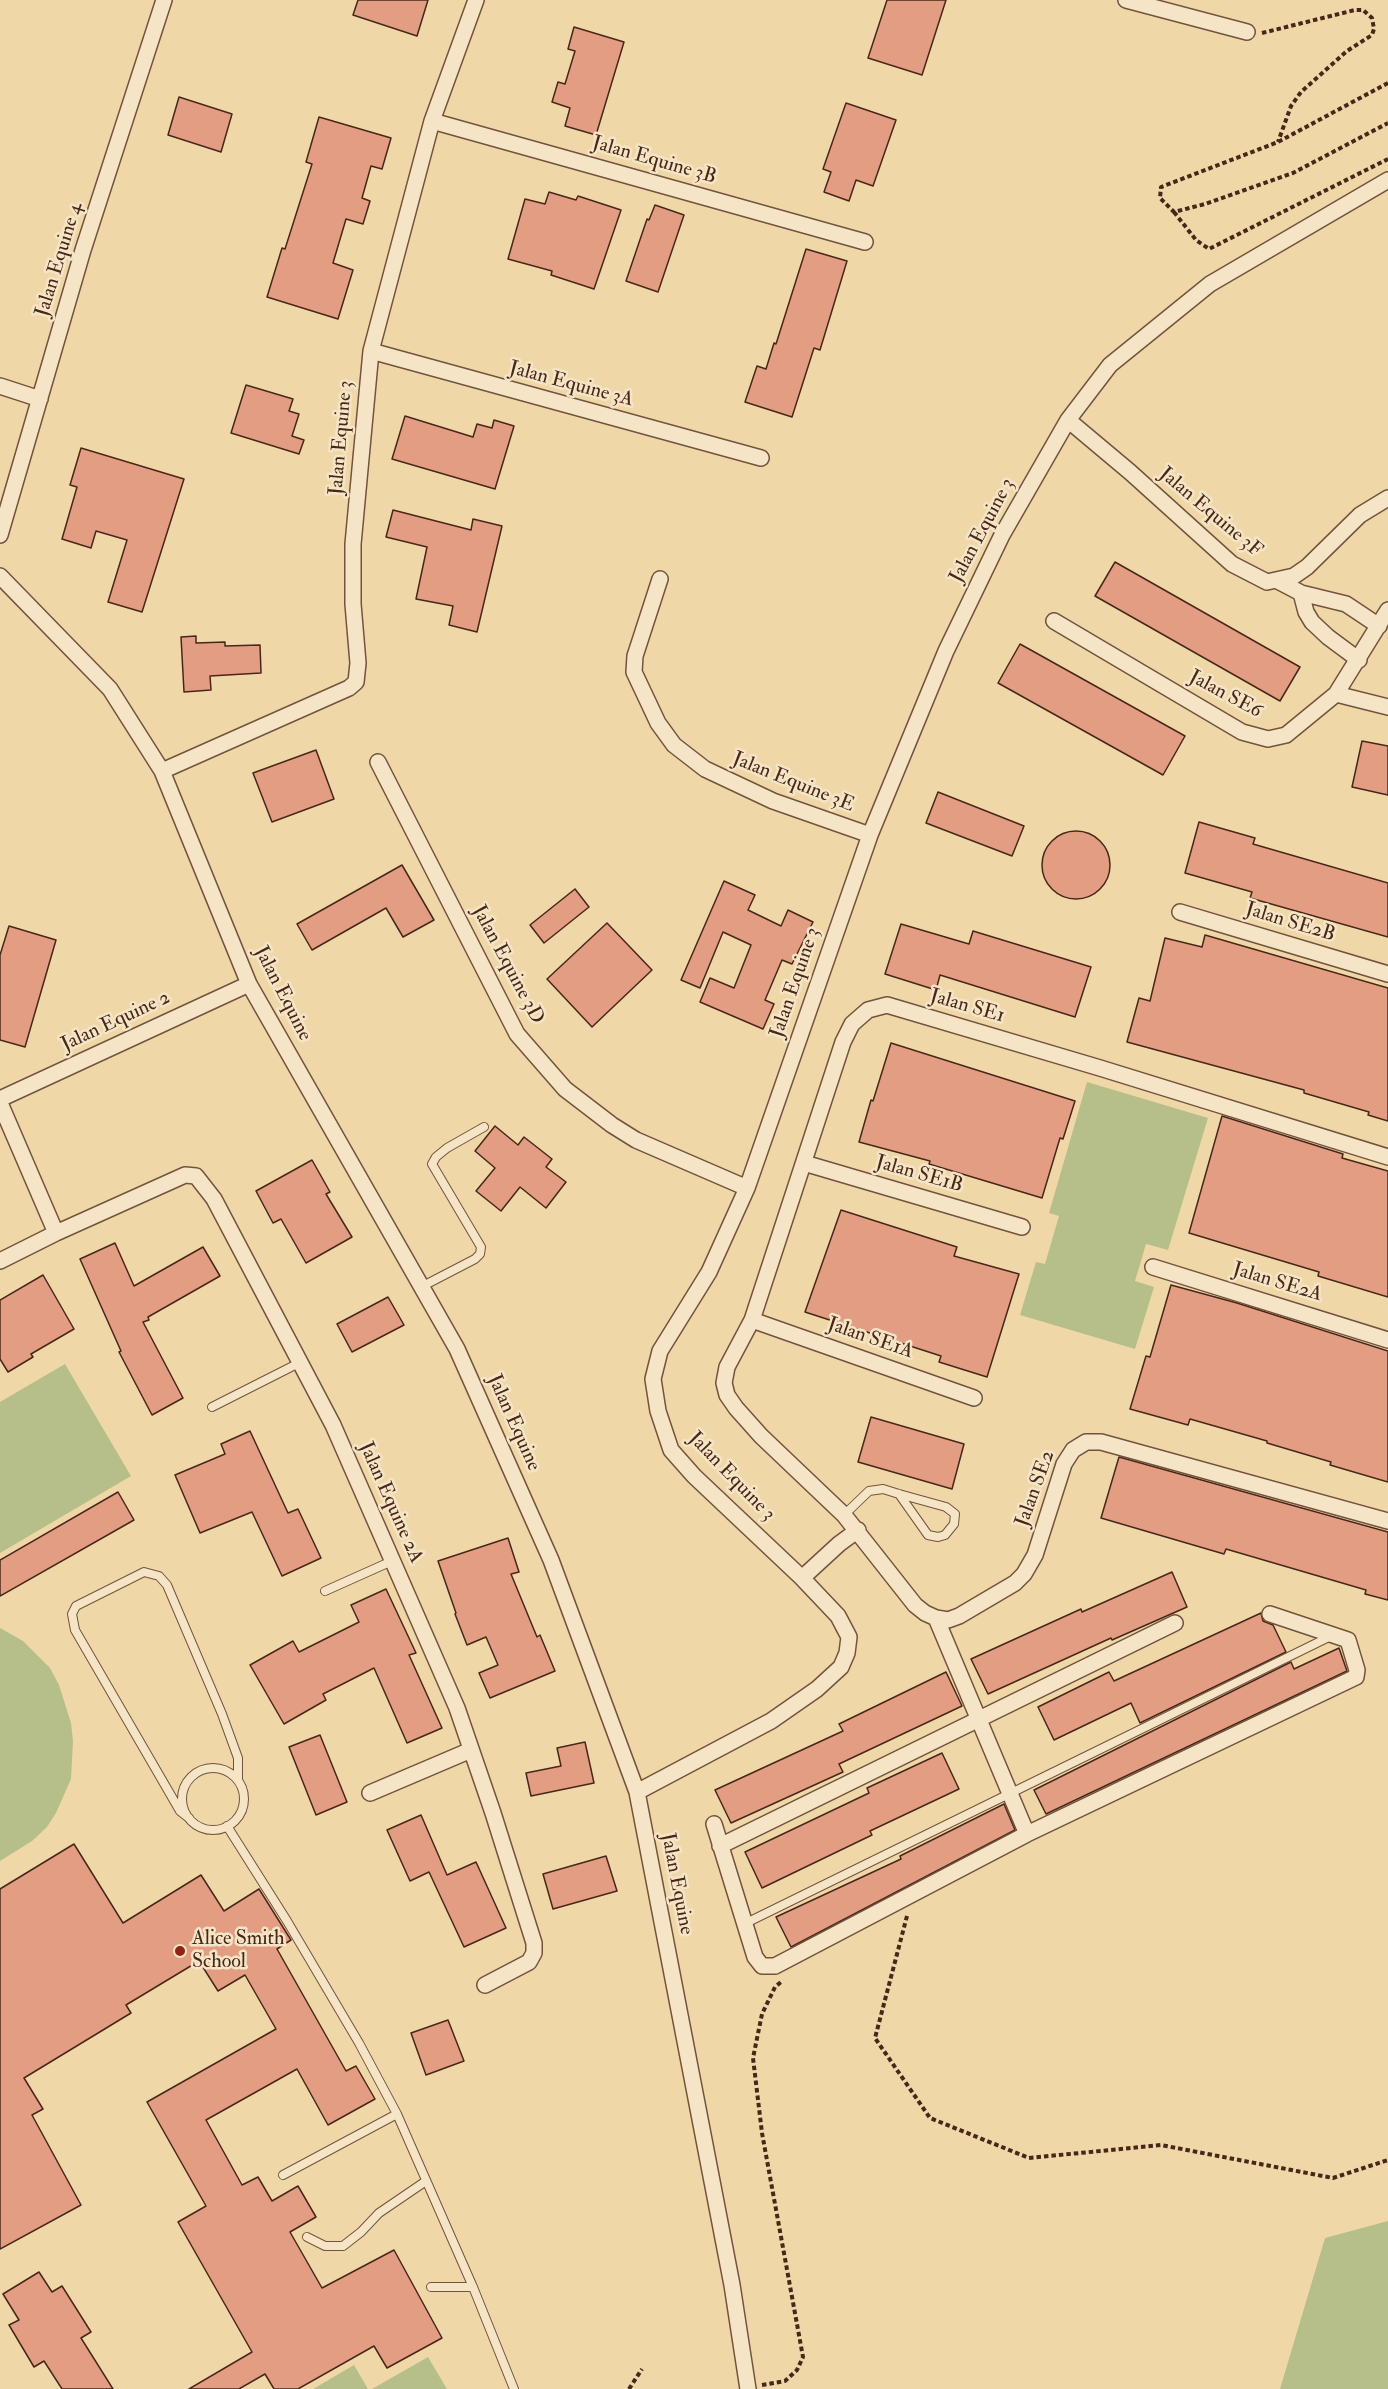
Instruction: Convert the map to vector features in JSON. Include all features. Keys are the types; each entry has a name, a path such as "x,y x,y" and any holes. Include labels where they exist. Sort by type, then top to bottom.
{"street":[{"name":"Jalan Equine 4","path":"0,535 84,250 164,0"},
{"name":"Jalan Equine 3","path":"162,771 349,688 356,682 358,663 353,604 353,544 370,351 432,121 476,0"},
{"path":"1126,0 1246,32"},
{"name":"Jalan Equine 3B","path":"432,121 865,242"},
{"name":"Jalan Equine 3","path":"637,1792 771,1721 817,1689 841,1668 848,1653 849,1637 844,1626 802,1578 694,1476 671,1450 658,1412 652,1379 660,1351 709,1272 747,1188 870,836 951,641 1002,535 1068,420 1110,365 1210,284 1388,180"},
{"name":"Jalan Equine 3A","path":"370,351 761,458"},
{"path":"0,386 40,399"},
{"name":"Jalan Equine 3F","path":"1068,420 1130,472 1232,564 1267,582 1278,581 1301,593 1346,604 1379,626"},
{"path":"1278,581 1294,576 1307,567 1360,515 1388,498"},
{"name":"Jalan Equine","path":"0,576 110,689 162,771 249,984 457,1349 551,1560 637,1792 732,2285 748,2389"},
{"name":"Jalan Equine 3E","path":"660,579 635,656 634,672 658,723 674,745 705,769 773,801 870,836"},
{"path":"1301,593 1306,612 1312,622 1359,660"},
{"name":"Jalan SE6","path":"1054,621 1242,732 1268,739 1286,735 1336,694 1388,610"},
{"path":"1336,694 1388,706"},
{"name":"Jalan Equine 3D","path":"378,762 518,1034 565,1089 612,1125 636,1140 747,1188"},
{"name":"Jalan SE2B","path":"1180,912 1388,974"},
{"name":"Jalan Equine 2","path":"0,1101 249,984"},
{"name":"Jalan SE1","path":"858,1530 761,1436 727,1395 724,1383 727,1367 749,1327 843,1042 852,1024 868,1010 887,1005 1388,1157"},
{"path":"0,1101 56,1233 0,1261"},
{"name":"Jalan SE1B","path":"804,1163 1022,1227"},
{"name":"Jalan Equine 2A","path":"56,1233 185,1174 196,1176 214,1199 333,1425 457,1708 534,1943 534,1953 529,1962 485,1984"},
{"name":"Jalan SE2A","path":"1153,1267 1388,1340"},
{"name":"Jalan SE1A","path":"749,1327 974,1398"},
{"name":"Jalan SE2","path":"936,1618 948,1620 959,1616 1015,1583 1024,1574 1035,1555 1064,1464 1073,1450 1086,1442 1112,1445 1388,1521"},
{"path":"802,1578 858,1530 915,1605 936,1618 1027,1834"},
{"path":"714,1824 743,1924 758,1962 769,1968 775,1966 1027,1834 1353,1680 1358,1674 1348,1640 1270,1614"},
{"path":"720,1846 1175,1623"},
{"path":"370,1793 471,1750"}],"lane":[{"path":"422,1287 475,1259 480,1254 481,1246 432,1164 436,1157 447,1148 484,1127"},
{"path":"212,1407 301,1362"},
{"path":"844,1515 869,1491 883,1489 946,1507 955,1514 954,1524 945,1535 938,1537 928,1535 899,1494"},
{"path":"325,1591 392,1561"},
{"path":"189,1818 183,1807 182,1795 186,1783 194,1774 205,1769 217,1768 229,1772 238,1780 243,1791 244,1803 240,1815 227,1826 209,1830 198,1826 180,1811 75,1630 72,1614 76,1606 144,1572 159,1576 167,1585 222,1714 238,1758 238,1780"},
{"path":"743,1924 1335,1634"},
{"path":"227,1826 359,2043 397,2114 473,2287 514,2389"},
{"path":"283,2175 397,2114"},
{"path":"307,2237 325,2246 343,2246 362,2232 379,2213 426,2181"},
{"path":"431,2287 473,2287"}],"path":[{"path":"1246,32 1269,32 1314,18 1355,10 1363,10 1372,18 1374,29 1372,35 1347,51 1301,92 1291,106 1278,142"},
{"path":"1388,84 1278,142 1161,187 1160,198 1196,240 1209,249 1388,159"},
{"path":"1174,212 1205,204 1293,173 1388,123"},
{"path":"898,1917 908,1913 875,2038 930,2118 1029,2158 1161,2145 1333,2178 1388,2160"},
{"path":"748,2389 785,2381 797,2370 803,2357 762,2133 753,2058 762,2014 776,1987 783,1980"},
{"path":"629,2389 642,2369"}],"green space":[{"path":"1087,1082 1208,1118 1168,1250 1146,1244 1135,1281 1154,1287 1135,1349 1020,1315 1036,1262 1045,1264 1059,1216 1049,1213"},
{"path":"65,1364 131,1476 0,1553 0,1402"},
{"path":"0,1628 23,1641 50,1668 59,1685 71,1723 73,1741 71,1779 56,1813 47,1827 32,1841 0,1861"},
{"path":"1388,2221 1388,2389 1280,2389 1325,2238"},
{"path":"428,2357 447,2389 372,2389"},
{"path":"354,2365 368,2389 313,2389"}],"building":[{"path":"358,0 428,0 417,36 353,15"},
{"path":"887,0 946,0 922,75 868,58"},
{"path":"574,27 624,42 596,135 565,126 570,108 552,102 558,82 565,84 575,51 568,49"},
{"path":"179,97 232,114 221,152 168,135"},
{"path":"846,103 896,120 873,186 856,180 849,201 824,192 831,172 823,169"},
{"path":"319,117 391,138 382,169 371,166 362,198 370,201 363,224 346,219 333,263 353,270 338,319 267,297 312,164 306,162"},
{"path":"549,192 576,200 578,196 621,210 594,289 551,275 552,271 508,259 525,199 545,204"},
{"path":"655,205 684,215 658,292 626,281 647,219 649,220"},
{"path":"806,249 847,261 820,350 814,348 792,417 745,402 757,366 766,369 774,343 776,344"},
{"path":"246,385 293,399 289,411 299,414 292,436 304,440 299,454 231,433"},
{"path":"405,416 473,437 477,424 492,428 494,420 514,426 495,489 392,459"},
{"path":"81,448 184,479 142,612 108,602 127,540 96,531 91,548 62,539 77,487 70,485"},
{"path":"393,510 471,530 473,519 502,526 477,632 449,625 453,606 416,599 427,547 386,537"},
{"path":"1115,562 1300,667 1280,701 1095,596"},
{"path":"196,636 196,643 225,642 225,646 260,645 261,673 210,676 211,690 184,692 181,637"},
{"path":"1020,644 1185,736 1163,775 998,683"},
{"path":"1362,741 1388,746 1388,795 1352,787"},
{"path":"316,750 334,799 272,822 253,773"},
{"path":"938,792 1024,826 1012,856 926,823"},
{"path":"1199,822 1255,838 1253,844 1388,883 1388,937 1250,898 1252,892 1185,873"},
{"path":"1083,831 1095,837 1104,846 1110,858 1108,878 1100,889 1083,899 1069,899 1052,889 1044,878 1042,858 1052,841 1063,833"},
{"path":"402,865 434,920 403,937 386,908 312,950 297,924"},
{"path":"724,881 755,895 748,910 781,926 788,910 813,922 792,964 782,960 765,1000 774,1004 763,1029 700,1002 710,978 734,988 751,945 723,932 700,988 681,980"},
{"path":"575,889 589,907 544,943 530,925"},
{"path":"607,923 652,970 592,1027 547,979"},
{"path":"901,924 969,944 973,931 1091,967 1075,1017 940,975 936,990 885,974"},
{"path":"9,926 56,940 25,1047 0,1040 0,955"},
{"path":"1205,935 1388,988 1388,1121 1368,1115 1369,1112 1304,1093 1304,1090 1127,1042 1139,998 1150,1001 1165,938 1202,947"},
{"path":"891,1043 1075,1101 1063,1139 1060,1138 1042,1198 929,1164 930,1161 859,1142"},
{"path":"1222,1116 1343,1154 1342,1158 1388,1171 1388,1297 1318,1276 1319,1272 1189,1233"},
{"path":"495,1126 518,1145 524,1137 552,1159 546,1167 566,1182 546,1208 520,1187 501,1211 476,1191 495,1168 475,1151"},
{"path":"312,1160 330,1192 326,1194 352,1237 306,1263 281,1219 273,1223 256,1191"},
{"path":"841,1210 957,1247 954,1256 1019,1274 987,1377 939,1362 941,1356 805,1312"},
{"path":"115,1243 134,1286 203,1247 220,1276 143,1322 183,1398 152,1415 119,1352 121,1351 80,1259"},
{"path":"43,1275 74,1329 31,1354 33,1357 8,1372 0,1359 0,1300"},
{"path":"1171,1285 1237,1303 1388,1351 1388,1482 1330,1465 1331,1462 1267,1443 1267,1441 1190,1419 1188,1425 1130,1409 1146,1356 1150,1357"},
{"path":"388,1297 404,1325 352,1352 337,1324"},
{"path":"871,1417 964,1444 952,1489 858,1462"},
{"path":"250,1431 288,1513 298,1509 321,1558 282,1576 252,1512 200,1533 175,1475 225,1454 221,1444"},
{"path":"1119,1457 1388,1532 1388,1600 1365,1594 1366,1590 1226,1549 1224,1554 1101,1518"},
{"path":"118,1492 134,1520 0,1596 0,1560"},
{"path":"508,1538 519,1572 511,1574 537,1637 540,1635 555,1671 490,1698 479,1673 498,1665 486,1637 467,1645 438,1561"},
{"path":"1172,1572 1187,1607 1112,1640 1111,1638 988,1694 971,1659 1081,1609 1082,1612"},
{"path":"386,1589 416,1653 409,1655 442,1728 407,1743 374,1668 323,1694 326,1700 284,1724 250,1665 293,1641 299,1652 359,1622 351,1605"},
{"path":"1261,1613 1263,1621 1273,1625 1286,1652 1140,1723 1131,1703 1054,1740 1038,1707 1109,1672 1114,1681"},
{"path":"1339,1648 1347,1671 1046,1814 1034,1790 1291,1662 1294,1669"},
{"path":"946,1672 962,1706 839,1764 843,1772 731,1823 715,1790 843,1731 839,1724"},
{"path":"320,1735 347,1802 316,1815 289,1747"},
{"path":"585,1742 594,1783 531,1796 526,1773 561,1766 557,1748"},
{"path":"942,1753 959,1789 870,1831 872,1835 762,1888 745,1852 869,1793 867,1788"},
{"path":"1004,1804 1015,1830 791,1947 776,1917 901,1859 900,1856"},
{"path":"421,1815 447,1875 476,1862 506,1928 464,1947 429,1872 410,1881 387,1830"},
{"path":"74,1844 123,1923 201,1875 224,1911 259,1889 291,1940 277,1949 346,2071 356,2066 375,2099 328,2125 297,2069 206,2120 242,2185 258,2177 272,2201 298,2186 316,2217 290,2232 322,2288 394,2250 442,2338 387,2368 374,2346 298,2389 274,2389 265,2374 239,2389 189,2389 252,2352 178,2222 206,2206 147,2102 276,2029 245,1975 218,1991 199,1961 126,2005 131,2013 24,2078 43,2109 32,2115 81,2205 0,2249 0,1889"},
{"path":"606,1856 617,1891 553,1909 543,1874"},
{"path":"448,2020 464,2061 426,2075 411,2033"},
{"path":"39,2272 52,2292 62,2286 91,2332 81,2338 113,2389 62,2389 44,2361 34,2367 9,2325 19,2320 3,2294"}],"place":[{"name":"Alice Smith School","path":"180,1951"}]}
